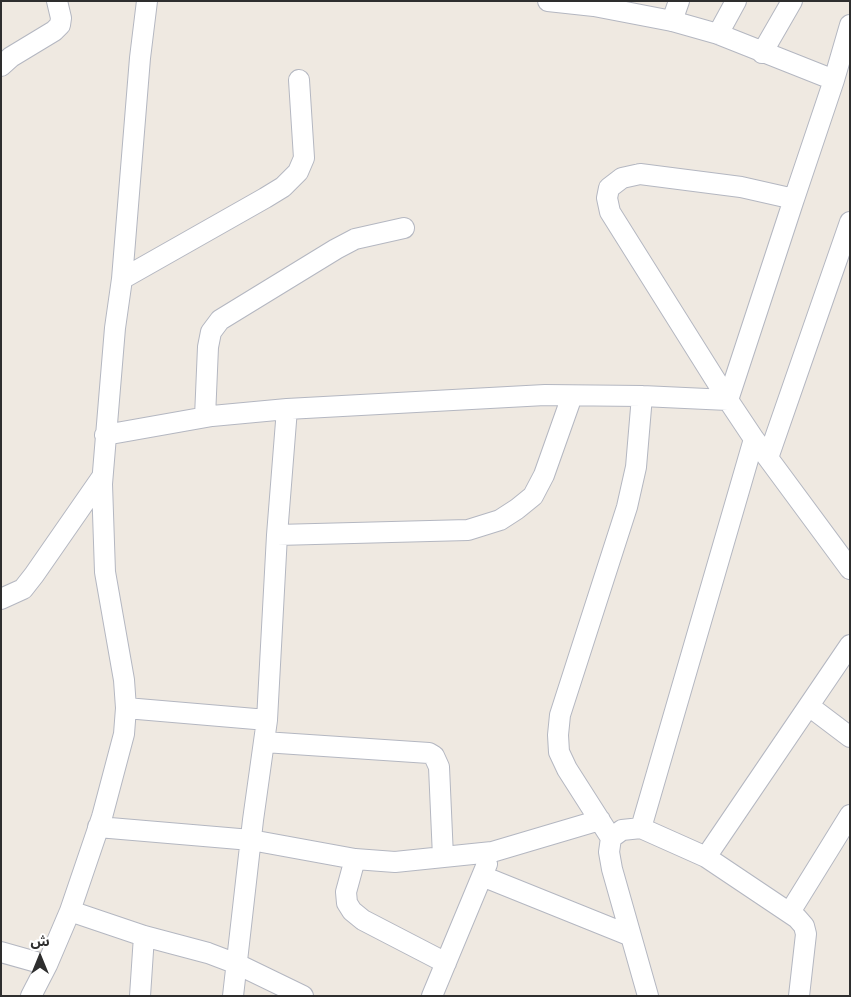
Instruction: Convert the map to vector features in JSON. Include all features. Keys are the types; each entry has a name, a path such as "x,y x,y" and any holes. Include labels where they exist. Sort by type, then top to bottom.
{"street":[{"path":"1,66 11,57 54,31 60,25 61,18 57,1"},
{"path":"31,996 47,965 70,911 98,827 124,734 126,708 124,680 105,572 102,477 115,328 122,279 140,58 147,1"},
{"path":"548,1 594,4 672,21 718,34 834,80"},
{"path":"672,21 679,1"},
{"path":"718,34 736,1"},
{"path":"762,52 792,1"},
{"path":"728,400 834,80 850,25"},
{"path":"122,279 265,198 283,187 298,172 304,158 299,80"},
{"path":"794,199 741,187 640,174 622,178 608,188 607,198 610,212 728,400 754,439 850,569"},
{"path":"768,458 850,222"},
{"path":"204,418 210,332 220,320 355,239 404,228"},
{"path":"105,435 204,418 287,409 546,395 642,396 728,400"},
{"path":"277,535 468,530 500,520 532,496 544,475 572,396"},
{"path":"642,396 636,467 627,507 560,715 558,735 560,752 567,769 611,838 609,852 612,869 648,996"},
{"path":"233,996 267,720 277,535 287,409"},
{"path":"641,828 754,439"},
{"path":"1,599 23,589 102,477"},
{"path":"706,858 810,706 838,660 850,645"},
{"path":"810,706 850,737"},
{"path":"126,708 267,720"},
{"path":"264,742 429,753 434,756 439,767 443,858"},
{"path":"790,912 850,815"},
{"path":"98,827 251,840 355,859 395,862 492,852 600,820"},
{"path":"611,838 622,830 641,828 706,858 790,912 804,926 806,934 799,996"},
{"path":"432,996 492,852"},
{"path":"355,859 346,892 347,903 352,911 363,920 446,962"},
{"path":"482,876 631,936"},
{"path":"70,911 144,936 208,953 237,964 303,996"},
{"path":"140,996 144,936"},
{"path":"1,952 47,965"}]}
